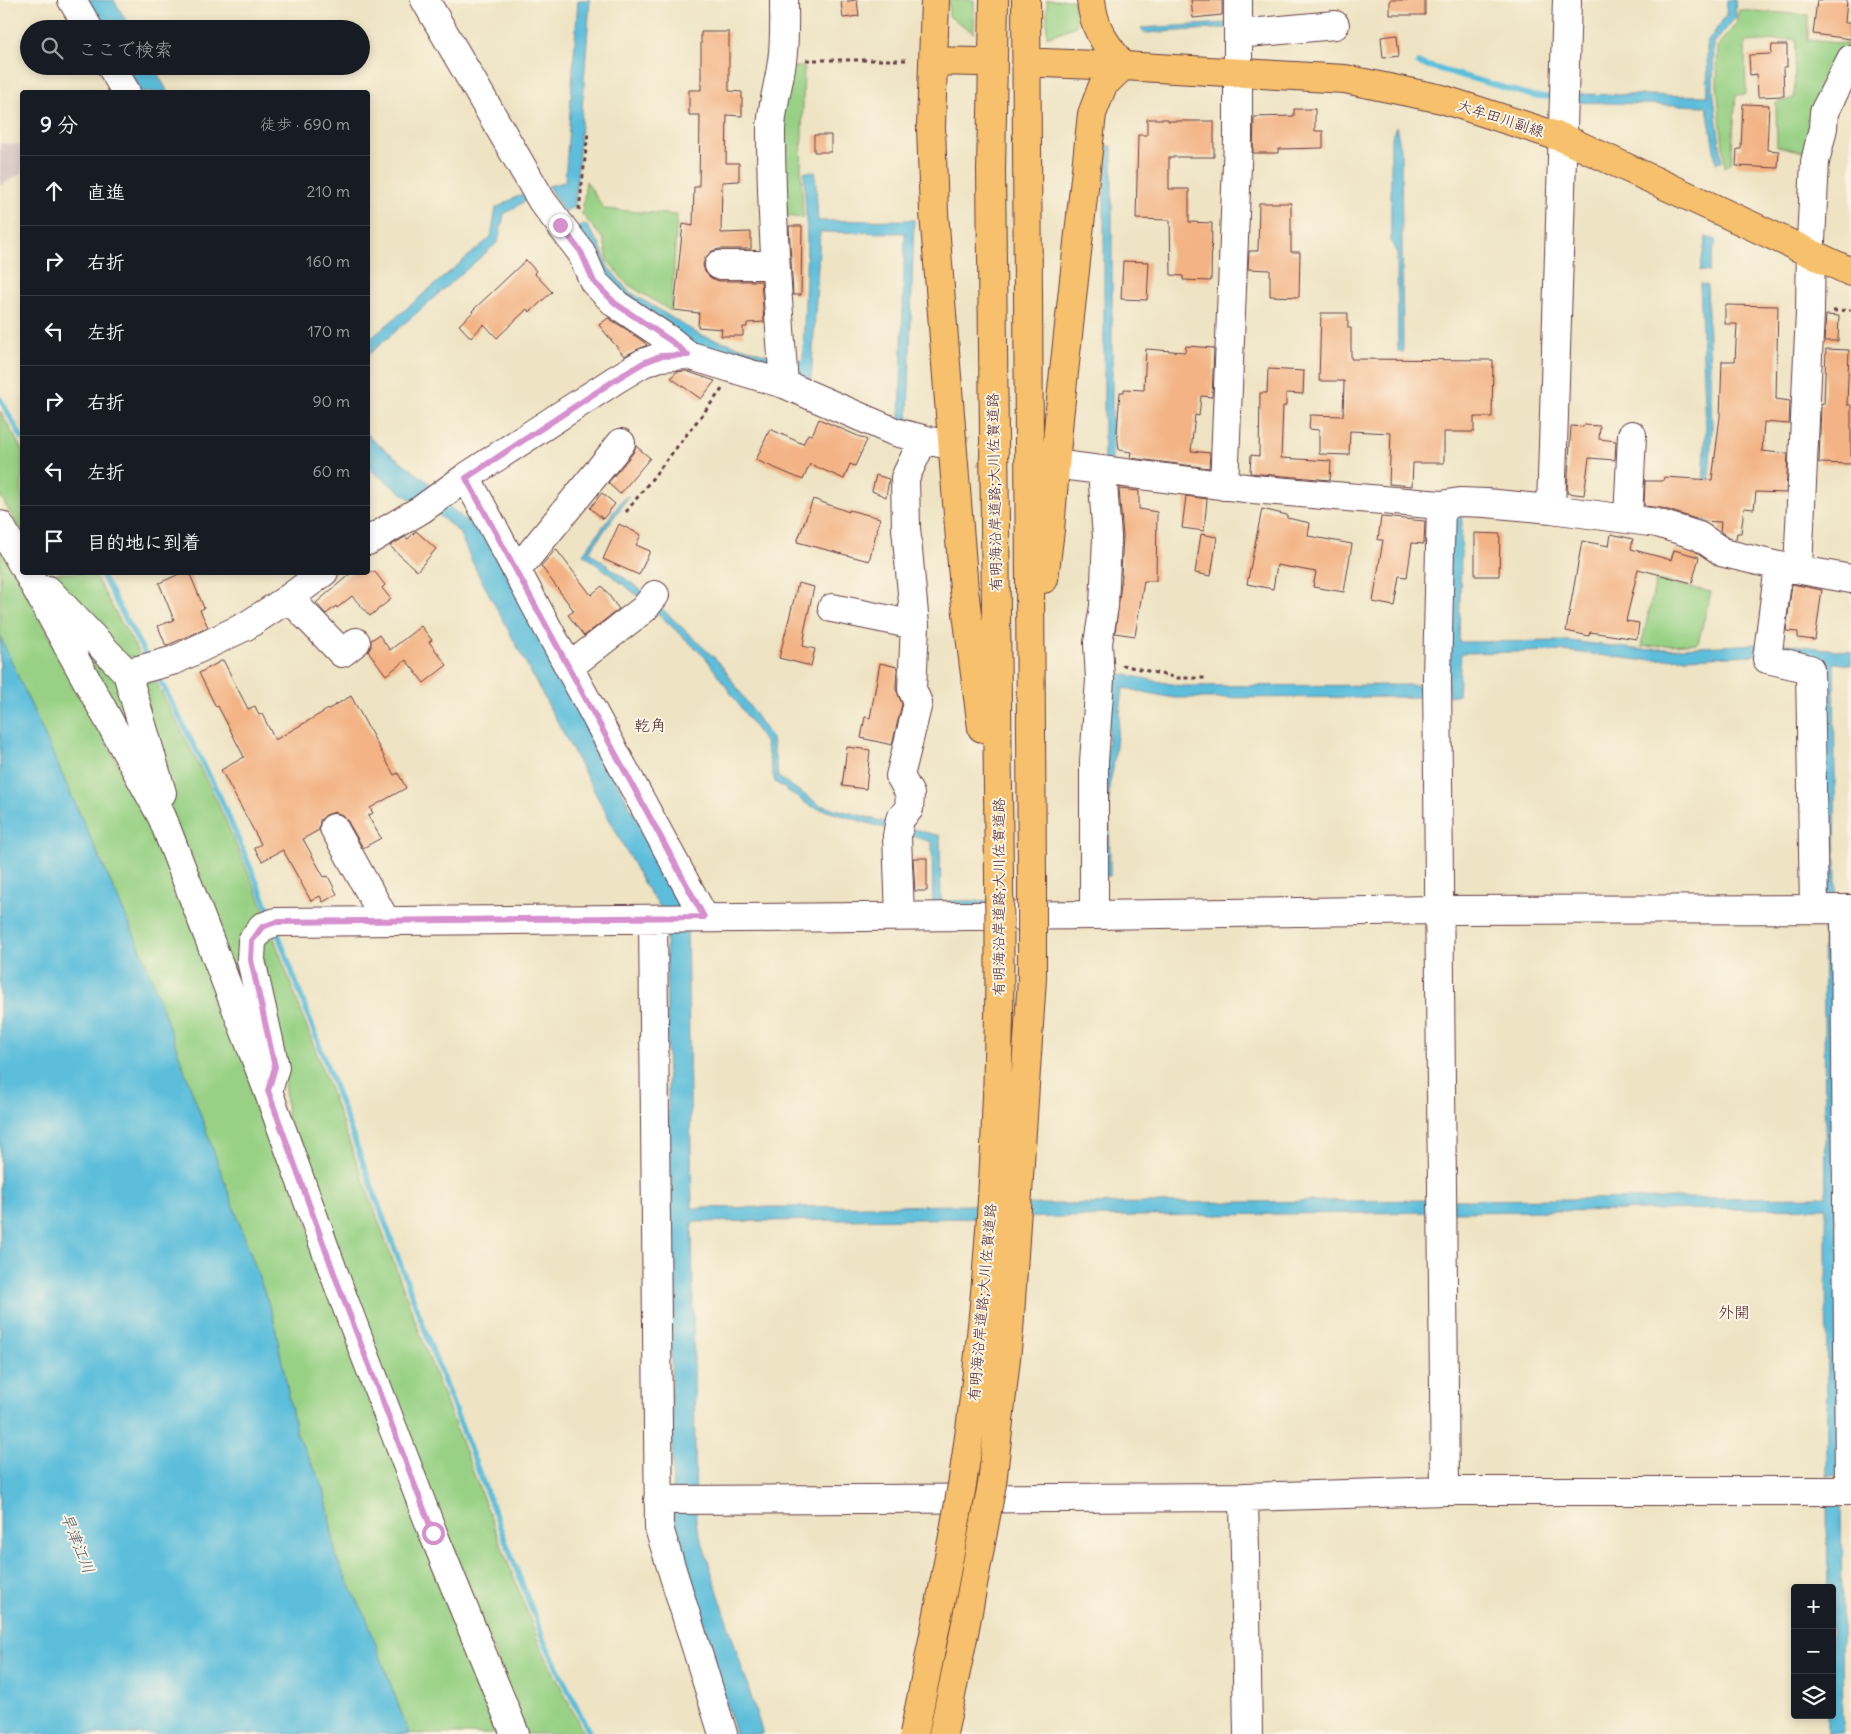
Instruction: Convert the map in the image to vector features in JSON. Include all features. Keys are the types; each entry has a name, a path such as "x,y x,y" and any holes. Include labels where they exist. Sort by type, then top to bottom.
{"main road":[{"path":"935,0 922,61 931,127 934,213 964,590 998,837"},
{"name":"有明海沿岸道路;大川佐賀道路","path":"914,1734 963,1478 982,1329 996,1147 1000,936 991,191 986,58 994,0"},
{"name":"有明海沿岸道路;大川佐賀道路","path":"943,1734 992,1484 1009,1332 1032,978 1031,821 1035,59 1026,0"},
{"path":"1031,821 1041,610 1060,408 1092,114 1103,85 1123,66 1103,41 1093,16 1091,0"},
{"path":"922,61 986,58"},
{"name":"大牟田川副線","path":"1035,59 1345,79 1442,99 1563,138 1851,272"}],"street":[{"path":"72,0 84,20"},
{"path":"425,0 542,201 581,252 594,282 616,304 671,341 688,355"},
{"path":"784,0 785,28 782,60 773,108 771,131 775,264 784,384"},
{"path":"1224,486 1238,140 1238,0"},
{"path":"1552,509 1567,0"},
{"path":"1238,34 1335,25"},
{"path":"1814,909 1810,669 1767,658 1789,567 1810,313 1815,162 1823,128 1824,112 1851,59"},
{"path":"116,75 125,90"},
{"path":"720,265 775,264"},
{"path":"370,536 433,502 466,478 615,380 643,363 660,356 688,355 784,384 895,432 931,442 905,478 906,528 915,625 912,690 918,703 900,776 910,794 909,809 898,828 900,916"},
{"path":"1628,519 1632,435"},
{"path":"517,570 621,443"},
{"path":"1069,466 1102,472 1224,486 1441,505 1460,502 1486,503 1552,509 1658,523 1699,536 1724,553 1851,579"},
{"path":"1094,915 1094,761 1100,680 1098,643 1104,606 1107,537 1102,472"},
{"path":"466,478 569,667 697,917"},
{"path":"1441,505 1437,678 1445,1491"},
{"path":"0,525 20,559"},
{"path":"29,575 162,816 268,1091 342,1296 433,1533 515,1734"},
{"path":"33,575 127,673 163,798 162,816"},
{"path":"127,673 175,660 246,626 320,575"},
{"path":"289,598 342,653 356,642"},
{"path":"569,667 650,602"},
{"path":"832,608 915,625"},
{"path":"334,828 386,921"},
{"path":"268,1091 275,1067 251,960 252,941 262,927 276,922 1438,910 1848,909 1850,1491 1445,1491 1244,1497 658,1500"},
{"path":"655,919 659,1528 723,1734"},
{"path":"1244,1497 1248,1734"}],"path":[{"path":"782,60 922,61"},
{"path":"560,225 578,214 588,132"},
{"path":"626,512 736,370"},
{"path":"1099,660 1178,678 1205,678"}],"shaded area":[{"path":"0,143 20,145 20,174 0,186"}],"green space":[{"path":"949,0 974,0 974,33 949,16"},
{"path":"1047,0 1074,0 1076,26 1047,37"},
{"path":"1739,10 1808,15 1808,40 1848,44 1815,109 1808,153 1777,146 1776,103 1794,98 1796,39 1745,42 1746,94 1736,95 1731,163 1725,167 1717,86 1718,45 1736,24"},
{"path":"788,67 804,67 801,167 803,218 784,216 779,126"},
{"path":"586,181 604,209 677,215 671,311 627,284 608,261 604,240 582,214"},
{"path":"0,411 20,446 20,530 0,495"},
{"path":"0,543 158,839 506,1734 384,1734 0,669"},
{"path":"53,575 94,575 141,657 123,657"},
{"path":"1656,580 1711,592 1698,643 1641,647"},
{"path":"52,600 116,676 151,779"},
{"path":"153,676 216,799 267,916 247,929 263,1048 173,819 143,690"},
{"path":"272,933 435,1374 539,1643 584,1734 526,1734 288,1128 284,1076 260,943"}],"water":[{"path":"87,0 114,0 126,20 99,20"},
{"path":"578,0 590,0 575,206 564,212 548,186 565,182"},
{"path":"1727,0 1735,0 1736,17 1714,43 1713,89 1722,162 1716,163 1707,106 1573,102 1572,94 1708,96 1707,43 1726,15"},
{"path":"1228,23 1227,28 1144,33 1141,28"},
{"path":"131,75 158,75 167,90 140,90"},
{"path":"1396,126 1401,150 1403,353 1398,352 1397,251 1391,243 1391,140"},
{"path":"1104,146 1112,146 1112,465 1104,465"},
{"path":"804,172 815,172 818,221 914,220 908,418 916,421 914,431 900,425 905,233 820,232 811,382 800,383 792,369 794,363 803,360 807,241"},
{"path":"522,194 527,200 504,214 498,242 370,353 370,339 491,237 496,208"},
{"path":"586,225 600,245 608,267 628,291 700,335 772,356 768,370 694,347 607,284 576,229 578,226"},
{"path":"1706,237 1716,240 1709,272 1700,271"},
{"path":"1700,284 1707,285 1712,428 1706,531 1701,528 1706,427"},
{"path":"370,438 433,486 434,495 487,537 682,904 687,927 692,1208 1431,1200 1431,1212 692,1222 696,1523 763,1734 735,1734 673,1515 666,926 662,910 645,886 474,566 459,532 424,503 410,499 370,469"},
{"path":"629,496 589,552 645,593 720,663 772,739 778,777 820,805 940,836 941,901 1084,900 1084,907 933,908 932,842 810,806 775,782 765,742 706,658 641,598 583,554 623,499"},
{"path":"1450,514 1462,514 1459,642 1570,641 1642,650 1757,644 1755,655 1640,660 1565,651 1461,653 1458,695 1448,696"},
{"name":"早津江川","path":"0,636 142,952 273,1316 296,1432 324,1488 337,1560 366,1617 409,1734 0,1734"},
{"path":"1779,643 1851,652 1851,665 1834,663 1836,897 1822,897 1819,661 1778,652"},
{"path":"1112,672 1181,686 1421,685 1422,697 1174,698 1123,688 1113,769 1109,786 1110,876 1100,876"},
{"path":"1823,919 1836,919 1841,1476 1827,1476 1826,1208 1453,1212 1453,1200 1826,1197"},
{"path":"1827,1506 1841,1506 1843,1734 1828,1734 1828,1719 1836,1719 1836,1584 1828,1584"}],"building":[{"path":"857,0 859,16 843,18 841,2"},
{"path":"1191,0 1222,0 1222,15 1193,18"},
{"path":"1390,0 1425,0 1425,15 1390,15"},
{"path":"1817,0 1847,0 1845,23 1851,23 1851,39 1813,34"},
{"path":"701,32 729,32 729,91 742,92 742,116 727,115 726,163 739,163 739,181 722,182 721,233 751,232 751,249 719,249 712,251 705,258 703,265 705,272 711,278 719,281 761,281 764,322 747,323 747,327 743,327 743,336 721,336 722,329 698,327 699,313 674,310 683,224 693,226 694,187 699,187 700,115 689,115 689,90 701,90"},
{"path":"1397,35 1399,56 1383,58 1381,37"},
{"path":"1772,45 1787,45 1787,67 1783,67 1784,96 1758,97 1757,74 1750,75 1749,55 1771,54"},
{"path":"1743,104 1769,105 1767,150 1779,151 1778,168 1736,166 1737,149 1741,149"},
{"path":"1294,109 1315,109 1315,131 1323,131 1323,148 1278,149 1278,153 1253,153 1254,117 1294,116"},
{"path":"1147,119 1214,121 1214,157 1169,157 1169,189 1189,189 1189,222 1212,223 1211,281 1183,280 1183,276 1171,275 1170,220 1136,219 1138,135 1147,135"},
{"path":"814,135 831,135 831,152 814,152"},
{"path":"1259,203 1291,203 1291,252 1300,252 1299,297 1270,296 1270,270 1248,269 1249,251 1258,251"},
{"path":"789,226 802,226 801,295 793,295"},
{"path":"526,260 536,271 534,273 552,292 530,312 527,309 497,338 484,324 471,338 459,325"},
{"path":"1123,261 1149,262 1147,300 1121,299"},
{"path":"1725,305 1778,306 1776,399 1790,401 1789,424 1764,422 1762,451 1788,454 1786,493 1756,492 1754,509 1744,508 1741,533 1737,533 1736,539 1729,538 1720,531 1721,522 1702,521 1662,508 1644,506 1645,481 1663,481 1664,477 1712,480 1720,417 1722,361 1735,361 1737,324 1725,324"},
{"path":"1321,313 1348,313 1348,328 1351,328 1351,359 1493,360 1492,417 1474,417 1474,432 1444,432 1444,463 1413,463 1412,486 1389,484 1391,433 1350,431 1349,455 1319,454 1319,430 1309,429 1310,415 1343,416 1344,381 1319,381"},
{"path":"1826,315 1839,316 1838,341 1824,341"},
{"path":"608,318 647,345 624,356 599,325"},
{"path":"1186,346 1214,348 1212,397 1201,396 1199,416 1195,415 1191,451 1210,453 1209,468 1130,458 1131,452 1119,450 1117,431 1120,392 1124,392 1124,389 1144,390 1146,349 1185,352"},
{"path":"1826,349 1849,350 1847,405 1851,405 1851,464 1819,463 1821,403 1824,404"},
{"path":"1268,369 1304,371 1303,394 1286,393 1286,406 1283,406 1281,458 1331,461 1330,480 1250,473 1251,455 1259,456 1260,393 1267,393"},
{"path":"686,371 715,381 701,399 671,378 676,372"},
{"path":"819,419 867,440 855,466 850,464 844,479 810,464 803,480 756,460 770,429 803,444 808,434 812,435"},
{"path":"1584,425 1600,426 1599,439 1616,441 1615,460 1589,458 1584,495 1567,493 1571,426 1583,427"},
{"path":"636,446 650,458 620,494 608,483 633,453"},
{"path":"876,475 889,479 886,497 872,491"},
{"path":"1119,489 1139,491 1139,509 1157,512 1156,581 1144,581 1135,636 1115,633 1122,575 1123,536"},
{"path":"602,493 615,504 603,519 590,508"},
{"path":"1186,496 1207,499 1204,531 1182,528"},
{"path":"813,499 849,512 849,510 880,518 869,561 797,542"},
{"path":"1262,509 1287,515 1287,518 1310,523 1308,536 1352,544 1344,592 1313,587 1316,572 1277,565 1273,589 1247,584"},
{"path":"1381,517 1425,521 1424,544 1412,543 1407,577 1399,576 1394,606 1373,602 1383,540 1378,540"},
{"path":"619,524 641,535 636,545 650,551 639,575 603,559"},
{"path":"416,531 436,549 417,571 390,546 405,537 408,539"},
{"path":"1475,533 1500,534 1499,576 1475,576"},
{"path":"1201,534 1217,537 1211,576 1195,573"},
{"path":"1611,534 1633,539 1631,549 1671,560 1674,550 1699,557 1692,583 1638,569 1626,621 1639,623 1637,639 1590,632 1589,636 1566,631 1582,541 1609,546"},
{"path":"556,549 591,595 602,586 619,609 584,636 568,615 574,611 541,566"},
{"path":"370,572 375,572 385,585 382,588 391,599 370,616 352,596 326,614 316,603 349,575 370,575"},
{"path":"177,575 190,575 204,608 200,610 208,627 166,646 158,626 174,620 159,583"},
{"path":"798,583 814,587 804,632 803,646 815,649 811,666 779,658"},
{"path":"1792,584 1822,590 1815,640 1798,638 1798,632 1786,631"},
{"path":"421,626 432,640 429,642 447,665 424,683 406,660 386,675 368,651 371,647 371,640 379,635 390,650"},
{"path":"223,660 248,709 255,706 259,715 262,714 275,740 351,696 394,775 398,773 406,788 370,808 373,813 368,816 381,838 363,848 347,820 335,812 326,815 320,820 319,830 303,839 324,877 328,876 337,894 323,902 320,896 311,901 283,850 262,861 254,848 261,844 221,770 244,757 199,673"},
{"path":"880,663 897,667 896,689 902,704 892,745 861,738 865,717 870,718"},
{"path":"847,747 870,750 866,789 842,786"},
{"path":"913,858 927,858 927,891 915,891"}],"waterway":[{"path":"1418,63 1533,96 1552,97"},
{"path":"0,399 20,434"},
{"path":"102,575 145,654"},
{"path":"158,676 220,797 270,913"},
{"path":"278,934 440,1371 544,1641 590,1734"}],"tunnel":[{"path":"939,443 1000,458 1053,464"}],"district":[{"name":"乾角","path":"650,725"},
{"name":"外開","path":"1734,1312"}],"route":[{"path":"433,1533 339,1287 268,1091 275,1067 251,960 252,941 262,927 276,922 704,917 466,478 643,363 660,356 688,355 671,341 616,304 594,282 581,252 560,225"}]}
